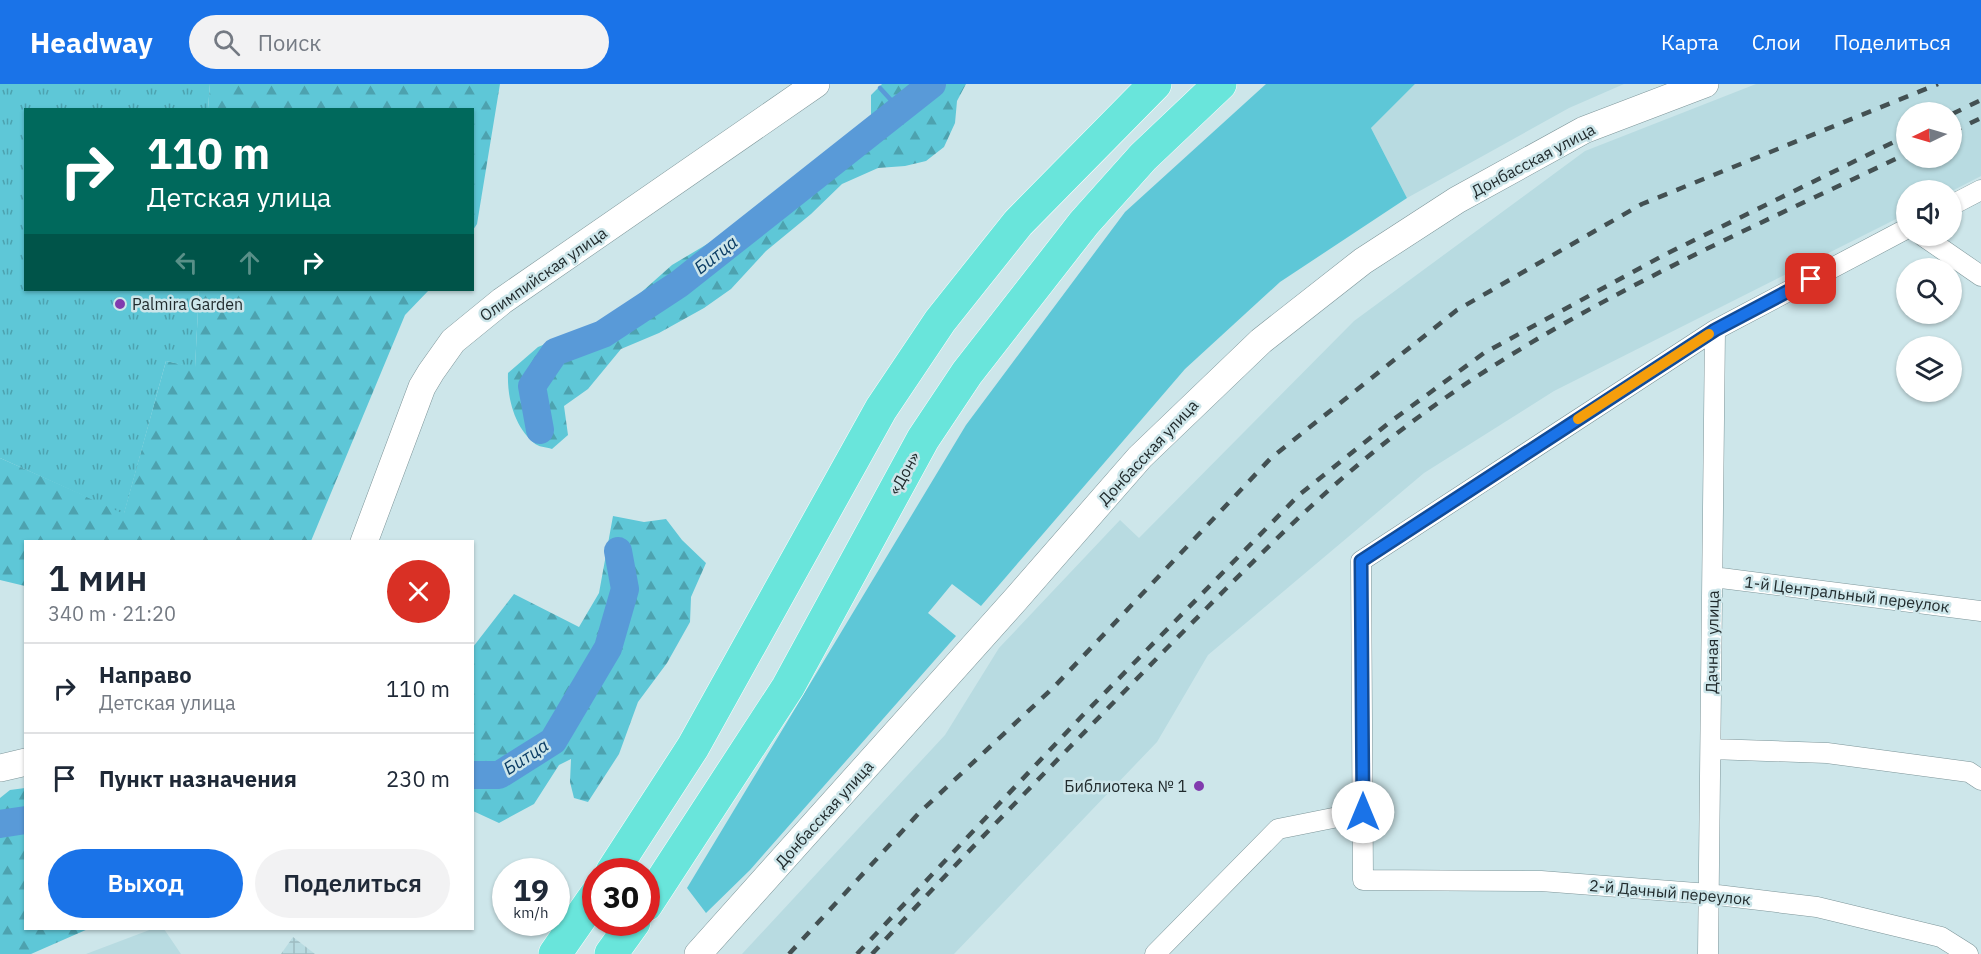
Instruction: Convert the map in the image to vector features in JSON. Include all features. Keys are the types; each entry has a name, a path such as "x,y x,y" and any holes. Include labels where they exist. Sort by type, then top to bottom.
{"highway":[{"path":"621,858 705,727 881,409 940,321 1018,223 1155,84"},
{"name":"«Дон»","path":"660,885 788,687 923,439 967,373 1084,223 1143,157 1220,84"},
{"path":"555,954 582,915"},
{"path":"611,954 624,936"}],"street":[{"name":"Олимпийская улица","path":"365,540 422,387 440,356 453,341 502,301 816,84"},
{"name":"Донбасская улица","path":"698,954 1016,600 1140,457 1261,341 1363,261 1457,200 1584,130 1705,84"},
{"path":"1962,200 1981,190"},
{"path":"1155,954 1278,829 1363,812 1361,561 1715,330 1896,234"},
{"path":"1938,246 1981,276"},
{"name":"Дачная улица","path":"1708,954 1715,330"},
{"name":"1-й Центральный переулок","path":"1713,577 1981,611"},
{"path":"1711,749 1827,753 1969,772 1981,780"},
{"path":"0,768 24,762"},
{"name":"2-й Дачный переулок","path":"1363,812 1363,880 1541,881 1709,894 1817,906 1941,937 1968,954"}],"shaded area":[{"path":"1415,84 1624,84 1569,108 1407,198 1371,128"},
{"path":"1756,84 1981,84 1981,176 1962,186 1962,180 1896,180 1896,219 1554,391 1424,473 1208,655 1157,742 954,954 742,954 945,735 999,648 1120,520 1139,538 1354,321 1585,151"},
{"path":"149,930 165,930 181,954 86,954"},
{"path":"293,937 315,954 281,954"}],"green space":[{"path":"0,84 210,84 208,108 24,108 24,291 199,291 195,368 166,361 124,514 0,458"},
{"path":"210,84 500,84 477,224 474,228 474,108 208,108"},
{"path":"882,84 966,84 957,101 955,123 944,147 926,161 905,166 878,168 842,184 811,214 766,251 731,289 704,308 659,333 621,349 588,389 564,406 568,435 552,449 534,443 521,428 513,411 508,373 538,347 588,330 627,305 672,265 714,240 768,201 871,117 871,95"},
{"path":"1266,84 1415,84 1371,128 1407,198 1280,282 1185,369 981,606 952,584 928,613 956,636 750,870 706,913 687,888 966,425 1125,212"},
{"path":"199,291 428,291 405,315 311,540 24,540 24,586 0,580 0,458 124,513 166,361 195,367"},
{"path":"613,516 644,522 666,519 682,540 706,563 691,597 690,622 667,663 638,702 619,754 588,802 574,798 570,782 571,759 559,765 534,804 499,823 474,811 474,646 514,594 579,627 599,593"},
{"path":"24,788 24,930 86,930 31,954 0,954 0,798 10,790"}],"waterway":[{"name":"Битца","path":"540,430 532,386 555,352 603,334 679,284 932,84"},
{"path":"880,88 900,110"},
{"name":"Битца","path":"474,775 499,775 553,741 608,648 625,589 618,551"},
{"name":"Битца","path":"0,824 24,820"}],"railway":[{"path":"789,954 919,813 1054,687 1271,458 1457,310 1642,204 1938,84"},
{"path":"1962,109 1981,100"},
{"path":"1962,127 1981,118"},
{"path":"857,954 1082,716 1299,495 1390,422 1484,353 1664,255 1896,141"},
{"path":"872,954 1018,800 1252,563 1338,482 1400,431 1458,389 1519,350 1582,314 1646,279 1896,159"}],"slow traffic":[{"path":"1578,419 1709,334"}],"place":[{"name":"Palmira Garden","path":"120,304"},
{"name":"Библиотека № 1","path":"1199,786"}],"route":[{"path":"1363,812 1361,561 1715,330 1811,279"}]}
